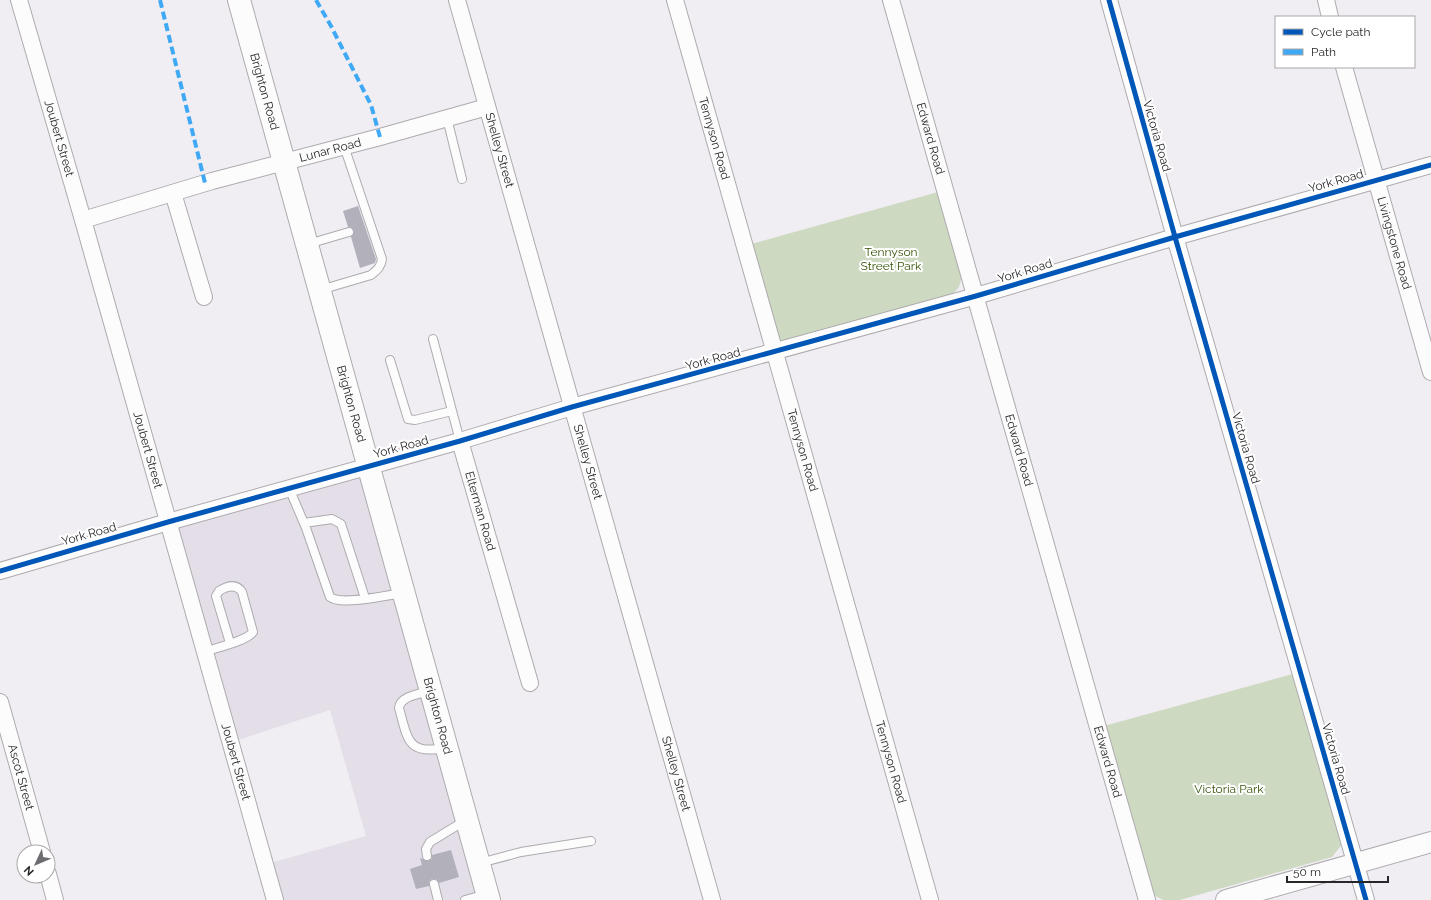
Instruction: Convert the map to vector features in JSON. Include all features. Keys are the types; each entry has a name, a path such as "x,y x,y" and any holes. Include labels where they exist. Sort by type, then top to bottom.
{"main road":[{"name":"Brighton Road","path":"239,0 489,897"}],"street":[{"name":"Joubert Street","path":"19,0 83,220 275,900"},
{"name":"Shelley Street","path":"457,0 712,900"},
{"name":"Tennyson Road","path":"675,0 930,900"},
{"name":"Edward Road","path":"891,0 1147,900"},
{"name":"Victoria Road","path":"1109,0 1175,237 1366,900"},
{"path":"1326,0 1330,16"},
{"name":"Livingstone Road","path":"1344,68 1431,372"},
{"name":"Lunar Road","path":"83,220 285,161 487,107"},
{"name":"York Road","path":"0,571 168,522 460,441 572,407 976,296 1175,237 1431,165"},
{"path":"173,193 204,297"},
{"name":"Elterman Road","path":"460,441 530,683"},
{"name":"Ascot Street","path":"0,702 40,844"},
{"path":"1226,900 1431,842"},
{"path":"51,884 55,900"}],"lane":[{"path":"447,118 462,179"},
{"path":"319,290 371,274 378,270 382,260 369,226 344,146"},
{"path":"307,244 349,232"},
{"name":"Elterman Road","path":"433,339 460,441"},
{"path":"390,360 408,418 415,420 452,411"},
{"path":"289,488 304,523 330,597 333,600 344,601 404,593"},
{"path":"304,523 332,519 340,524 365,598"},
{"path":"204,652 230,643 249,636 253,630 242,592 238,587 231,586 221,589 216,596 230,643"},
{"path":"431,690 404,700 400,704 399,708 408,740 413,746 433,750 447,748"},
{"path":"427,856 426,849 430,842 467,820"},
{"path":"479,864 522,852 591,841"},
{"path":"434,884 438,900"},
{"path":"465,900 489,897"}],"shaded area":[{"path":"368,467 488,900 277,900 267,864 366,836 330,710 232,742 168,522"}],"green space":[{"name":"Tennyson Street Park","path":"938,192 962,276 959,287 951,296 784,341 779,339 748,245"},
{"name":"Victoria Park","path":"1296,673 1344,842 1332,857 1180,900 1163,900 1152,894 1104,726"}],"building":[{"path":"358,206 376,259 375,263 360,268 351,237 354,231 352,228 348,227 343,211"},
{"path":"451,850 459,877 439,883 436,879 432,879 429,882 429,886 416,889 410,869 422,865 420,858 428,861 432,858 432,855"}],"marked path":[{"path":"160,0 205,183"},
{"path":"316,0 331,26 371,105 380,137"}],"cycle path":[{"path":"1109,0 1175,237 1366,900"},
{"path":"0,571 168,522 460,441 572,407 976,296 1175,237 1431,165"}]}
